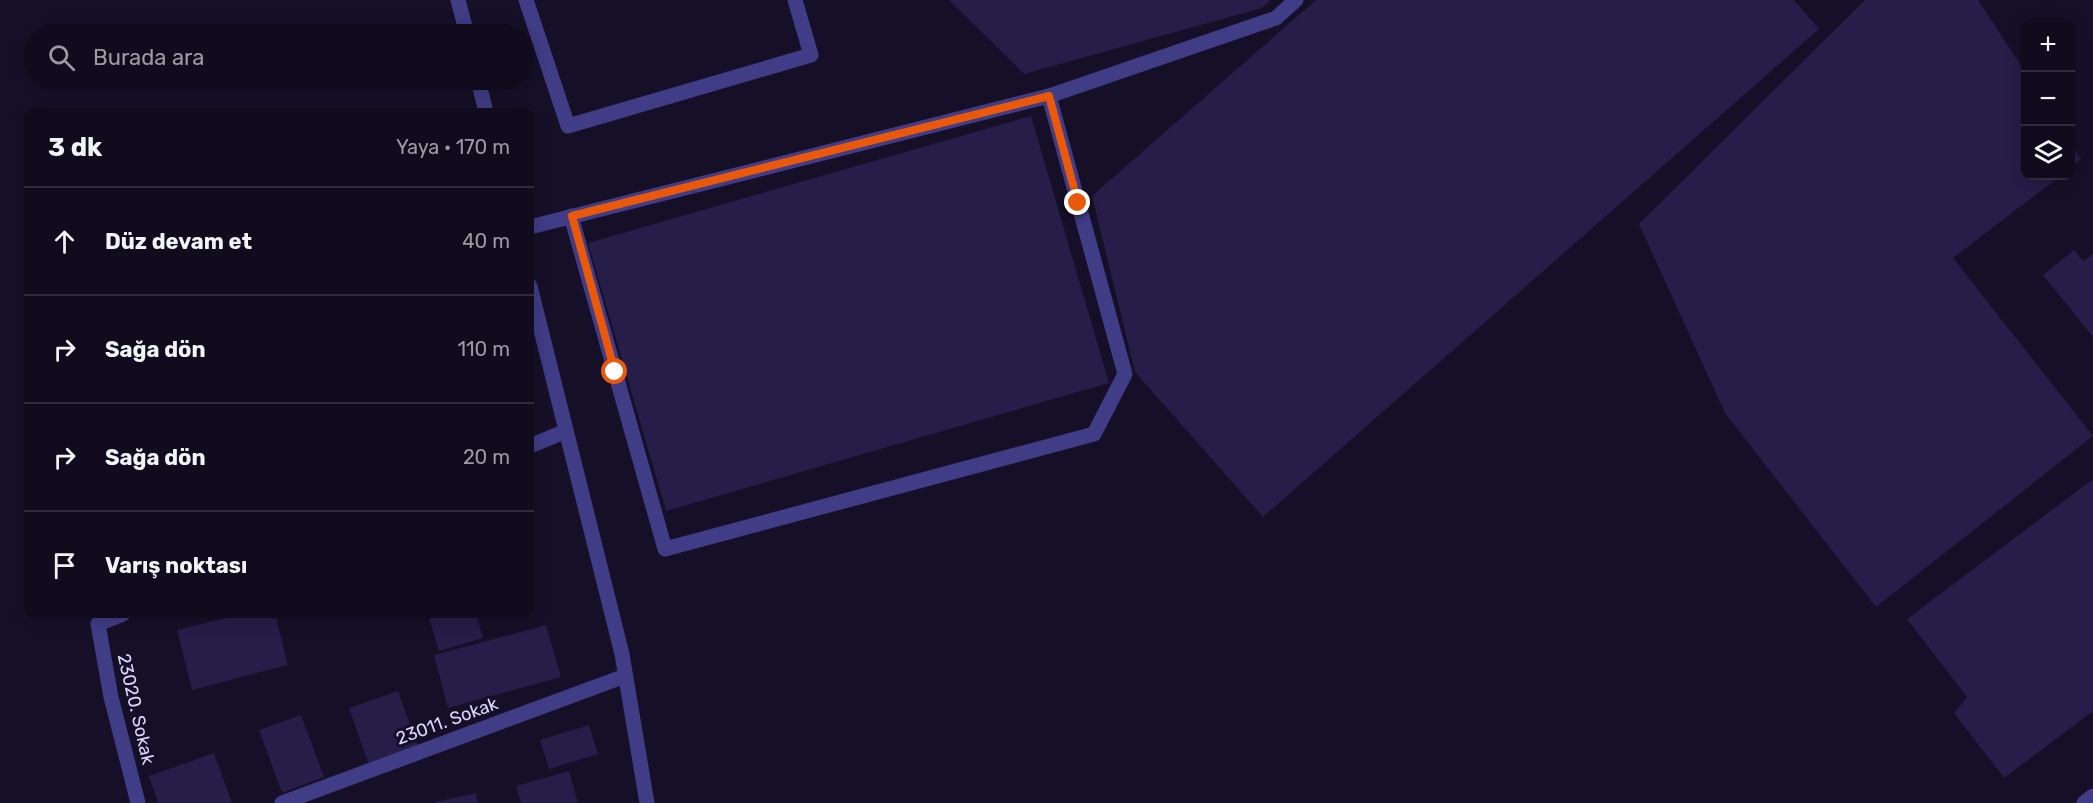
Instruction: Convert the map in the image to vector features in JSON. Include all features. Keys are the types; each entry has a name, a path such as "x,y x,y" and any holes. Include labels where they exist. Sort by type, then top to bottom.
{"street":[{"path":"458,0 464,24"},
{"path":"526,0 568,126 811,55 795,0"},
{"path":"534,226 1049,96 1276,18 1296,0"},
{"path":"480,90 485,108"},
{"path":"572,216 665,549 1094,434 1125,374 1049,96"},
{"path":"534,302 622,654 647,803"},
{"path":"534,444 566,431"},
{"name":"23020. Sokak","path":"113,618 98,624 111,697 138,803"},
{"name":"23011. Sokak","path":"282,803 625,676"},
{"path":"2084,803 2093,796"}],"building":[{"path":"949,0 1270,0 1262,8 1024,74"},
{"path":"1316,0 1794,0 1819,29 1263,517 1135,372 1092,196"},
{"path":"1865,0 1978,0 2021,65 2021,180 2055,180 1953,258 2093,436 1876,607 1725,413 1639,224"},
{"path":"1031,116 1109,383 666,511 588,243"},
{"path":"2075,150 2081,159 2075,163"},
{"path":"2074,250 2083,261 2093,254 2093,337 2043,275"},
{"path":"2093,479 2093,711 2004,778 1954,713 1967,697 1907,619"},
{"path":"226,618 276,618 288,665 192,690 177,630"},
{"path":"429,618 478,618 483,638 439,651"},
{"path":"546,625 561,677 448,708 434,655"},
{"path":"398,691 418,747 369,765 349,708"},
{"path":"301,715 324,777 282,793 259,730"},
{"path":"589,725 598,754 549,769 540,740"},
{"path":"214,753 232,803 158,803 149,776"},
{"path":"569,771 578,803 521,803 516,786"},
{"path":"476,793 478,803 435,803 435,802"}],"route":[{"path":"615,372 572,216 1049,96 1078,203"}]}
